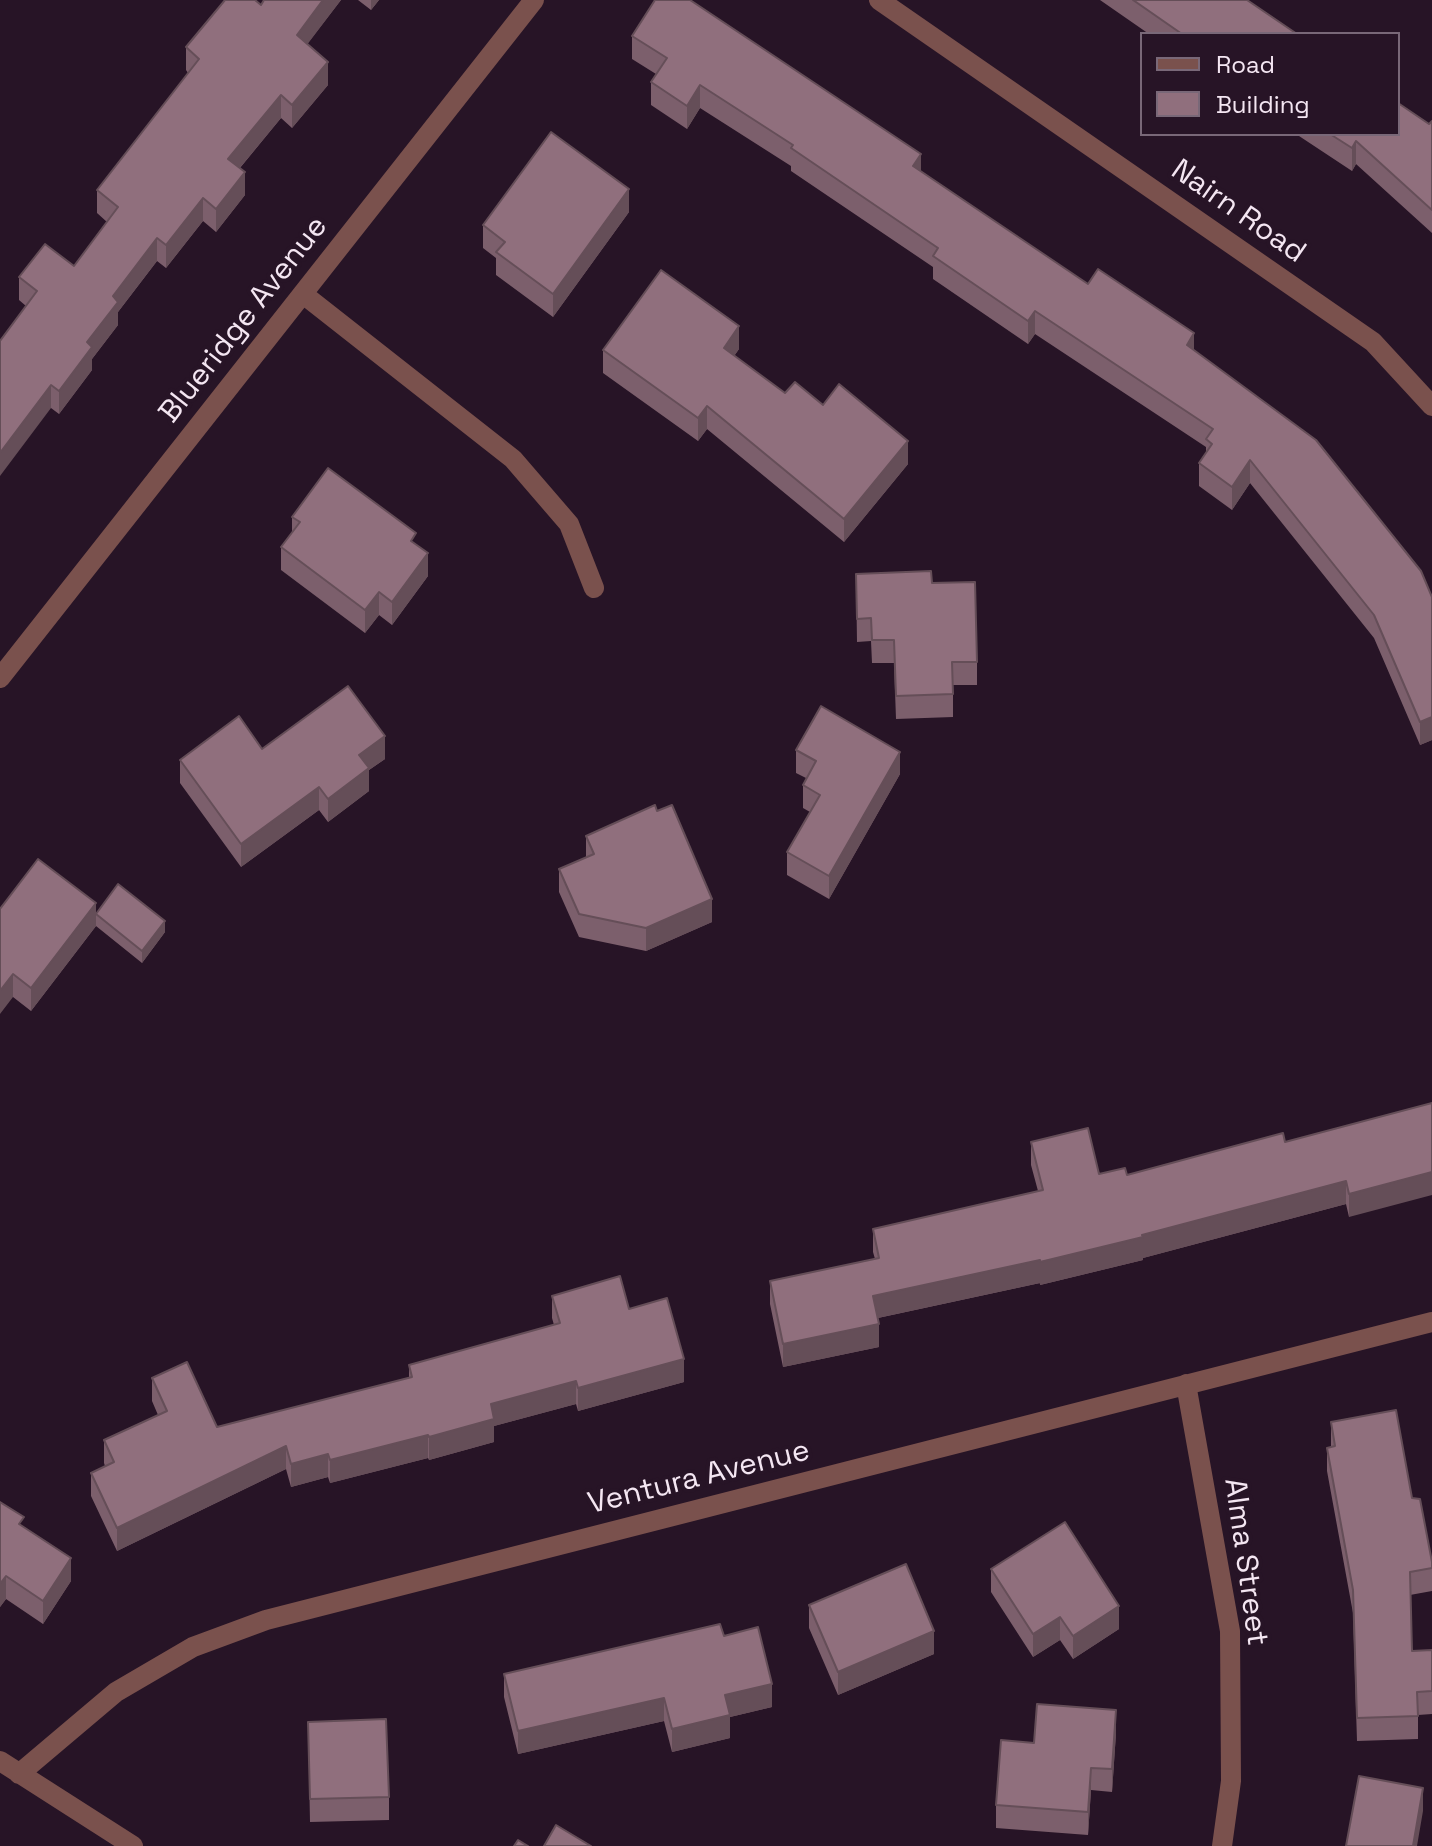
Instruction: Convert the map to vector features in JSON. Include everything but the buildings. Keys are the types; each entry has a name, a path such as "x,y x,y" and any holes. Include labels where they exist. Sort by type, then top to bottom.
{"street":[{"name":"Blueridge Avenue","path":"0,678 534,0"},
{"name":"Nairn Road","path":"879,0 1373,342 1432,406"},
{"path":"303,294 513,459 569,524 594,588"},
{"name":"Ventura Avenue","path":"19,1774 116,1692 193,1647 266,1620 1432,1322"},
{"name":"Alma Street","path":"1186,1384 1230,1631 1231,1781 1222,1846"},
{"path":"0,1761 133,1846"}]}
